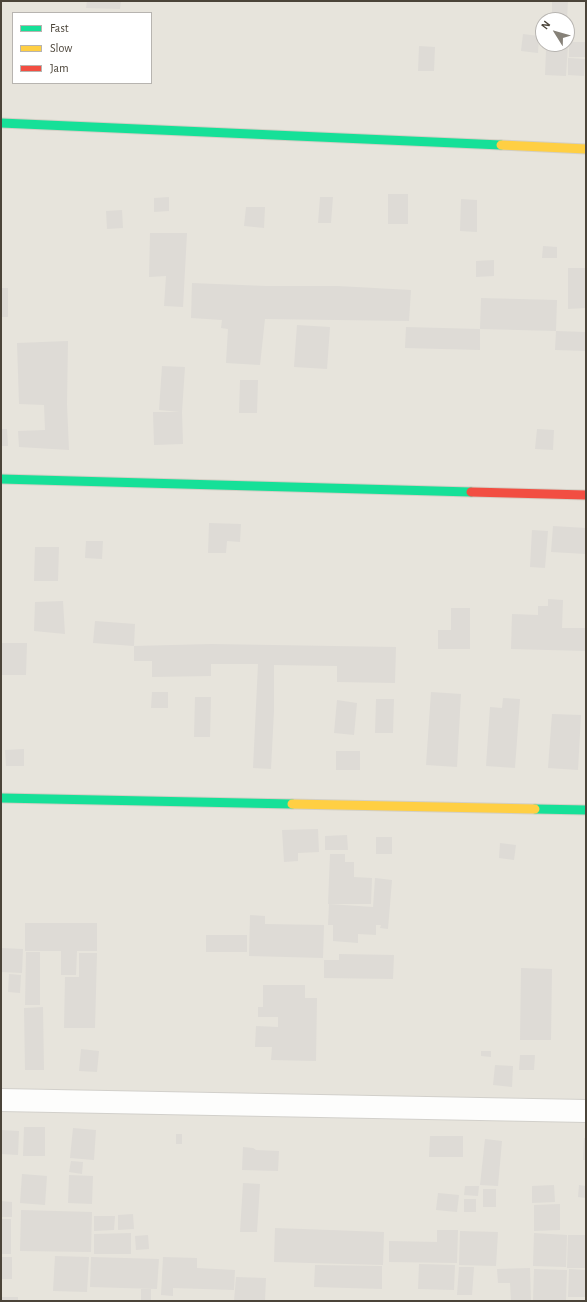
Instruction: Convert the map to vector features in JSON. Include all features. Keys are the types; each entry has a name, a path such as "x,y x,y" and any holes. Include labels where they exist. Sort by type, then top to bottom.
{"street":[{"path":"1,123 586,149"},
{"path":"1,479 586,495"},
{"path":"1,798 586,810"},
{"path":"1,1100 586,1111"}],"shaded area":[{"path":"1,1 586,1 586,1301 1,1301"}],"building":[{"path":"87,1 121,1 120,9 86,8"},
{"path":"552,1 568,1 567,12 552,12"},
{"path":"523,34 535,36 535,52 538,53 521,51"},
{"path":"575,42 586,42 585,57 569,57 569,52 575,52"},
{"path":"419,46 435,47 434,71 418,71"},
{"path":"546,52 568,52 566,76 545,75"},
{"path":"568,58 585,59 584,76 568,75"},
{"path":"388,194 408,194 408,224 388,224"},
{"path":"169,197 169,211 154,212 154,198"},
{"path":"320,197 333,197 331,223 318,223"},
{"path":"461,199 477,200 477,232 460,231"},
{"path":"246,207 265,207 264,228 244,226"},
{"path":"122,210 123,228 107,229 106,211"},
{"path":"150,233 187,233 183,307 164,306 166,276 149,277"},
{"path":"543,246 557,247 557,258 542,258"},
{"path":"494,260 494,276 476,277 476,261"},
{"path":"568,268 586,268 586,308 568,309"},
{"path":"192,283 266,286 338,286 411,290 409,321 265,319 260,365 226,363 228,329 221,328 222,320 191,318"},
{"path":"1,288 8,288 8,317 1,317"},
{"path":"481,298 557,300 556,331 480,329"},
{"path":"297,325 330,327 327,369 294,367"},
{"path":"406,327 480,329 480,350 405,348"},
{"path":"556,331 586,332 586,351 555,350"},
{"path":"68,341 67,404 69,450 19,447 18,431 45,430 44,405 19,404 17,343"},
{"path":"162,366 185,367 182,412 183,444 154,445 153,412 180,412 159,410"},
{"path":"240,380 258,380 257,413 239,413"},
{"path":"1,429 7,429 8,446 1,446"},
{"path":"537,429 554,430 553,450 535,449"},
{"path":"209,523 241,524 240,542 227,541 226,553 208,553"},
{"path":"553,526 586,528 586,554 551,552"},
{"path":"532,530 548,531 545,568 530,567"},
{"path":"86,541 103,541 102,559 85,558"},
{"path":"35,547 59,547 58,581 34,581"},
{"path":"548,599 563,600 562,628 586,628 586,651 511,649 512,614 538,615 538,606 548,606"},
{"path":"63,601 65,634 34,631 35,602"},
{"path":"451,608 470,608 470,649 438,649 438,630 451,630"},
{"path":"95,621 135,624 134,646 93,643"},
{"path":"1,643 27,643 26,675 1,675"},
{"path":"211,644 396,647 395,683 337,682 337,666 274,665 274,711 271,769 253,768 258,664 211,664 211,676 152,677 152,661 134,661 134,646"},
{"path":"152,692 168,692 168,708 151,708"},
{"path":"431,692 461,694 457,767 426,765"},
{"path":"195,697 211,697 210,737 194,737"},
{"path":"503,698 520,699 515,768 486,766 490,707 502,708"},
{"path":"376,699 394,699 393,733 375,733"},
{"path":"337,700 357,703 354,735 334,733"},
{"path":"552,714 581,715 578,770 548,768"},
{"path":"24,749 24,766 6,766 5,750"},
{"path":"336,751 360,751 360,770 336,770"},
{"path":"318,829 319,852 298,853 298,861 284,862 282,830"},
{"path":"347,835 348,850 325,850 325,836"},
{"path":"376,837 392,837 392,854 376,854"},
{"path":"500,843 516,845 514,860 499,858"},
{"path":"330,854 345,854 345,862 354,862 354,877 372,878 371,904 328,904"},
{"path":"375,878 392,880 388,929 380,928 381,925 376,925 376,935 358,934 358,943 333,941 333,925 328,925 329,904 373,907"},
{"path":"250,915 265,916 265,924 324,925 323,958 249,956"},
{"path":"25,923 97,923 97,951 77,951 76,975 61,975 61,951 25,951"},
{"path":"206,935 247,935 247,952 206,952"},
{"path":"1,948 23,949 22,973 1,972"},
{"path":"26,952 40,952 40,1005 25,1005"},
{"path":"79,953 97,953 95,1028 64,1028 65,977 79,977"},
{"path":"339,954 394,955 393,979 324,978 324,960 339,960"},
{"path":"521,968 552,969 551,1040 520,1040"},
{"path":"9,974 21,975 20,993 8,992"},
{"path":"263,985 305,985 305,998 317,998 316,1061 271,1060 272,1047 255,1047 256,1026 278,1027 278,1017 258,1017 258,1007 263,1007"},
{"path":"43,1007 44,1070 25,1070 24,1008"},
{"path":"81,1049 99,1051 97,1072 79,1071"},
{"path":"481,1051 491,1051 491,1057 481,1056"},
{"path":"520,1055 535,1055 534,1070 519,1070"},
{"path":"495,1065 513,1066 512,1087 493,1085"},
{"path":"24,1127 45,1127 45,1156 23,1156"},
{"path":"73,1128 96,1130 94,1160 70,1158"},
{"path":"1,1130 19,1131 18,1155 1,1154"},
{"path":"176,1134 182,1134 182,1144 176,1144"},
{"path":"430,1136 463,1136 463,1157 429,1157"},
{"path":"584,1138 586,1138 586,1160 583,1160"},
{"path":"485,1139 502,1141 498,1186 480,1185"},
{"path":"243,1147 253,1148 256,1150 279,1151 278,1171 242,1170"},
{"path":"71,1161 83,1162 82,1174 69,1172"},
{"path":"22,1174 47,1176 45,1205 20,1203"},
{"path":"69,1175 93,1176 92,1204 68,1203"},
{"path":"243,1183 260,1184 257,1232 240,1232"},
{"path":"554,1185 555,1202 532,1203 532,1186"},
{"path":"579,1185 586,1186 586,1198 578,1197"},
{"path":"465,1186 479,1186 478,1196 464,1195"},
{"path":"483,1189 496,1189 496,1207 483,1207"},
{"path":"438,1193 459,1195 457,1212 436,1210"},
{"path":"464,1199 476,1199 476,1212 464,1212"},
{"path":"1,1201 12,1202 12,1217 1,1217"},
{"path":"560,1204 560,1230 534,1231 534,1205"},
{"path":"21,1210 92,1212 91,1252 20,1251"},
{"path":"133,1214 134,1229 118,1230 118,1215"},
{"path":"94,1216 115,1216 114,1230 94,1231"},
{"path":"1,1219 11,1219 11,1254 1,1254"},
{"path":"275,1228 384,1232 383,1265 274,1262"},
{"path":"437,1230 458,1230 457,1263 389,1262 389,1241 437,1242"},
{"path":"460,1231 498,1232 496,1266 459,1265"},
{"path":"131,1233 131,1254 94,1254 94,1234"},
{"path":"534,1233 567,1235 566,1267 533,1266"},
{"path":"148,1235 149,1249 136,1250 135,1236"},
{"path":"568,1235 586,1235 586,1268 567,1268"},
{"path":"55,1256 89,1257 87,1292 53,1291"},
{"path":"1,1257 12,1257 12,1279 1,1279"},
{"path":"91,1257 159,1259 157,1289 90,1287"},
{"path":"163,1257 197,1258 197,1268 235,1270 234,1290 173,1288 173,1296 161,1295"},
{"path":"419,1264 455,1265 454,1290 418,1289"},
{"path":"315,1265 382,1266 382,1289 314,1287"},
{"path":"459,1267 474,1267 472,1295 457,1295"},
{"path":"530,1268 531,1301 511,1301 510,1283 498,1283 497,1269"},
{"path":"534,1269 567,1270 566,1301 533,1301"},
{"path":"569,1269 586,1270 586,1297 568,1297"},
{"path":"236,1277 266,1278 265,1301 234,1301"},
{"path":"141,1289 151,1289 151,1301 141,1301"},
{"path":"1,1297 18,1297 18,1301 1,1301"}],"traffic: fast":[{"path":"1,123 501,145"},
{"path":"1,479 471,492"},
{"path":"1,798 292,804"},
{"path":"535,809 586,810"}],"traffic: slow":[{"path":"501,145 586,149"},
{"path":"292,804 535,809"}],"traffic: jam":[{"path":"471,492 586,495"}]}
